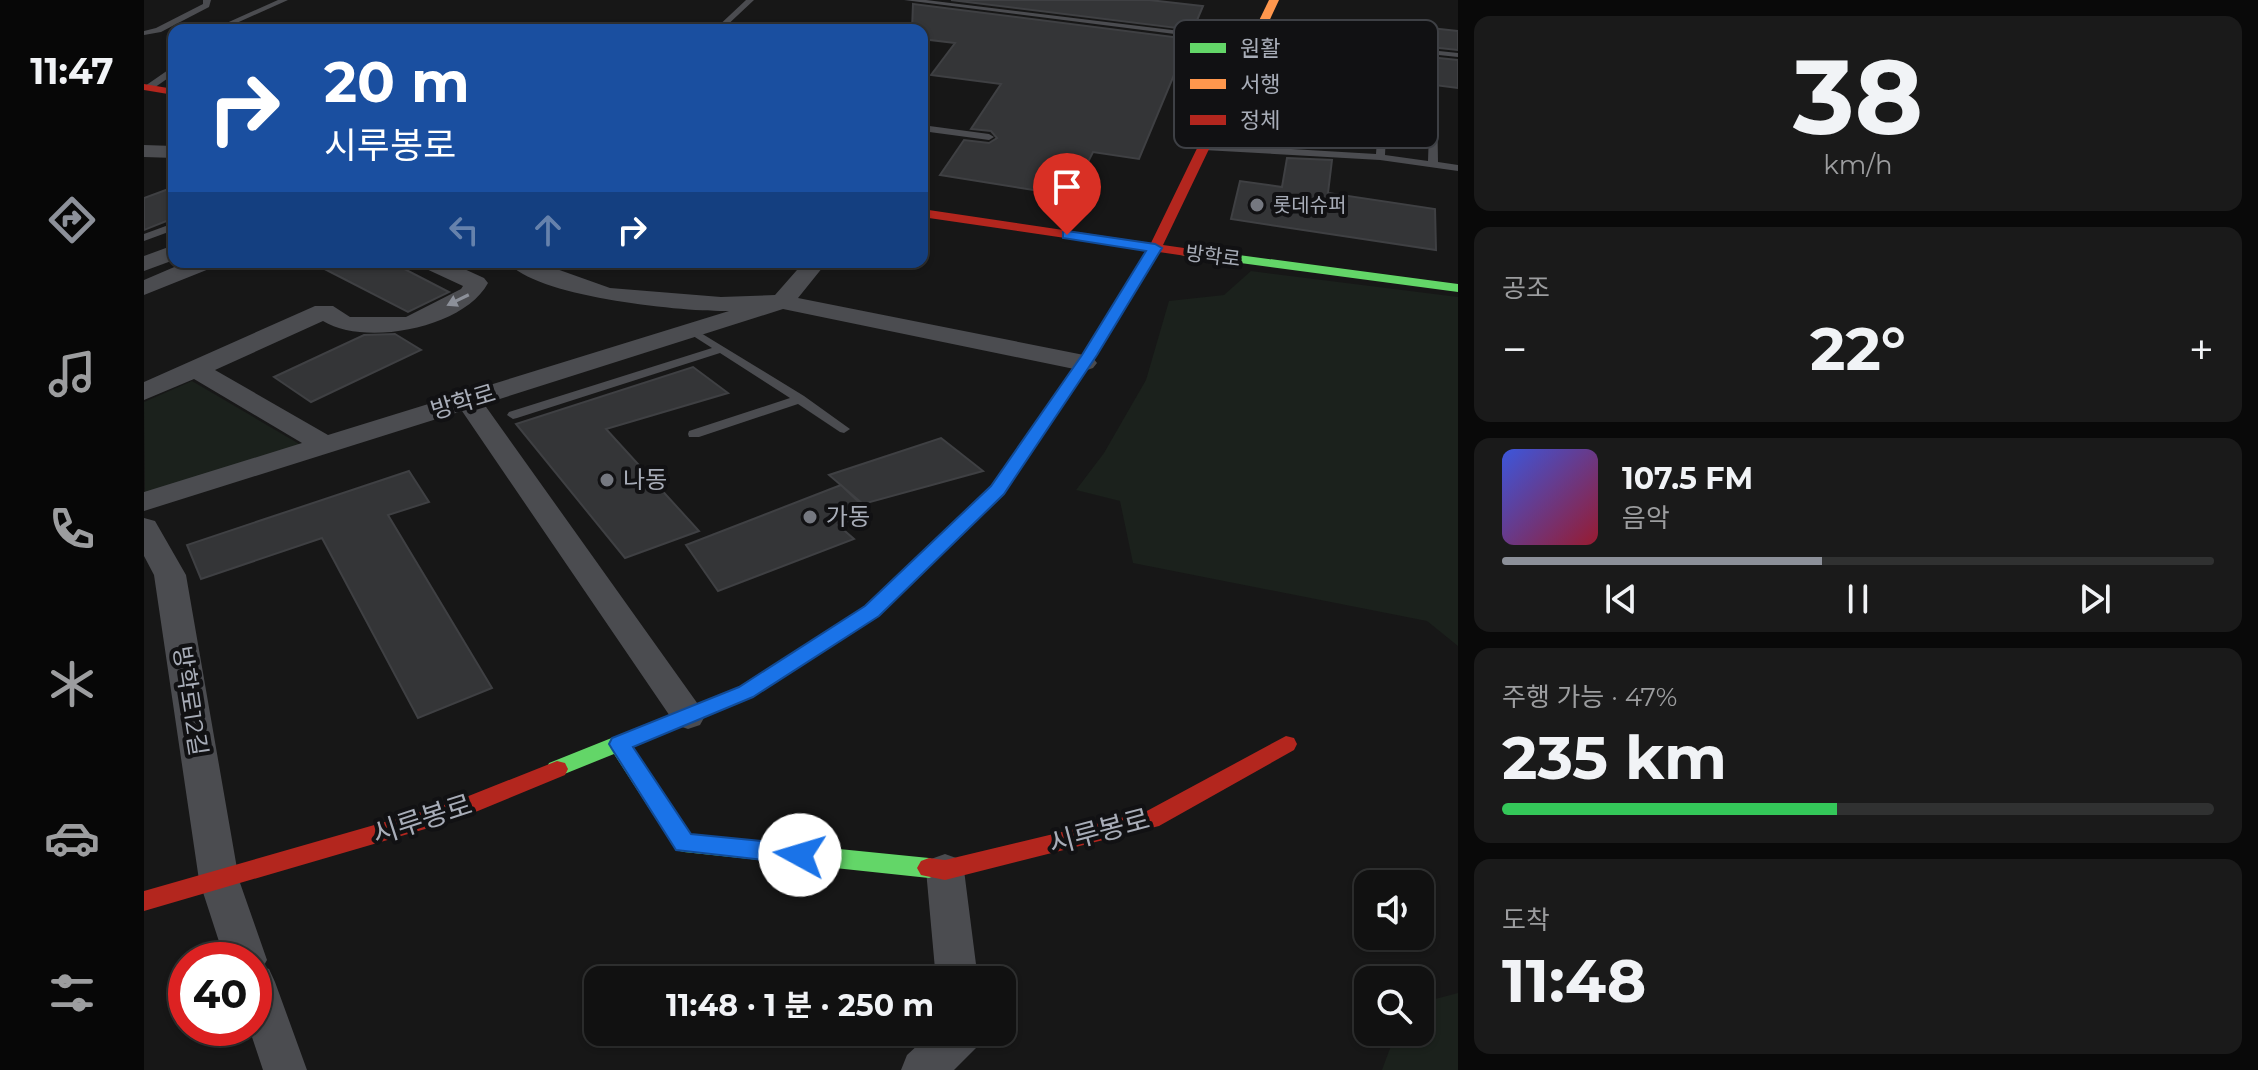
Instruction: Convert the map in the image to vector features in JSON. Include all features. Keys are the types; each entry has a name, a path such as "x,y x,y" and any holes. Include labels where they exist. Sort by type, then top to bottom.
{"street":[{"name":"시루봉로","path":"1265,20 1274,0"},
{"path":"146,88 168,91"},
{"name":"시루봉로","path":"144,901 456,811 746,692 872,611 998,490 1084,363 1155,248 1204,148"},
{"path":"144,151 168,152"},
{"name":"방학로","path":"928,214 1458,288"},
{"path":"144,264 168,254"},
{"path":"144,288 192,268"},
{"path":"144,392 324,311 345,324 410,324 470,294 476,283 443,268"},
{"name":"방학로","path":"531,268 607,295 721,304 782,302 1084,363"},
{"path":"782,302 811,268"},
{"name":"방학로","path":"144,502 782,302"},
{"path":"195,369 325,445"},
{"path":"468,400 688,716"},
{"name":"방학로12길","path":"144,528 170,575 219,880"},
{"name":"시루봉로","path":"619,744 684,843 945,870 1151,820 1286,744"},
{"path":"945,870 955,966"},
{"path":"219,880 240,942"},
{"path":"272,1033 285,1070"},
{"path":"923,1070 948,1046"}],"lane":[{"path":"144,33 188,16 206,5 207,0"},
{"path":"229,24 284,0"},
{"path":"724,24 750,0"},
{"path":"908,0 1174,29"},
{"path":"1438,53 1458,55"},
{"path":"146,88 168,74"},
{"path":"928,129 989,137"},
{"path":"1222,148 1380,157 1458,168"},
{"path":"1380,157 1381,148"},
{"path":"1433,148 1433,165"},
{"path":"144,238 168,228"},
{"path":"691,330 844,429"},
{"path":"513,415 721,349"},
{"path":"694,434 800,399"}],"shaded area":[{"path":"1251,271 1458,297 1458,646 1427,621 1133,563 1120,501 1076,490 1104,453 1146,380 1169,301 1224,295"},
{"path":"192,381 301,445 145,493 144,402"},
{"path":"1458,993 1458,1070 1382,1070 1391,1046 1434,1046 1434,999"}],"building":[{"path":"951,0 1149,0 1203,6 1197,20 1174,20 1174,28"},
{"path":"913,4 1174,37 1174,75 1139,159 1093,152 1071,196 940,175 964,140 989,143 997,138 991,131 971,129 1001,84 931,75 955,43 928,40 928,24 912,24"},
{"path":"1438,29 1458,31 1458,50 1438,48"},
{"path":"1438,58 1458,60 1458,88 1438,85"},
{"path":"1287,158 1332,160 1328,193 1435,209 1436,250 1231,219 1240,181 1282,187"},
{"path":"168,189 168,220 144,230 144,198"},
{"path":"323,268 403,268 449,292 408,312"},
{"path":"395,334 421,350 311,402 274,377 364,335"},
{"name":"나동","path":"693,367 728,393 606,429 699,531 625,558 516,424"},
{"path":"941,438 983,471 863,504 829,475"},
{"path":"409,471 429,502 388,515 492,688 418,718 322,538 201,579 187,545"},
{"name":"가동","path":"841,485 870,513 838,525 854,539 718,591 686,545"}],"traffic: fast":[{"path":"1186,252 1458,288"},
{"path":"557,769 746,692 872,611 998,490 1096,345"},
{"path":"619,744 684,843 929,868"}],"traffic: slow":[{"path":"1265,20 1274,0"}],"traffic: jam":[{"path":"144,87 168,91"},
{"path":"1096,345 1155,248 1203,148"},
{"path":"928,214 1186,252"},
{"path":"929,868 945,870 1151,820 1286,744"},
{"path":"144,901 456,811 557,769"}],"place":[{"name":"롯데슈퍼","path":"1257,205"},
{"name":"나동","path":"607,480"},
{"name":"가동","path":"810,517"}],"route":[{"path":"800,855 684,843 619,744 746,692 872,611 998,490 1090,355 1155,248 1067,235"}]}
